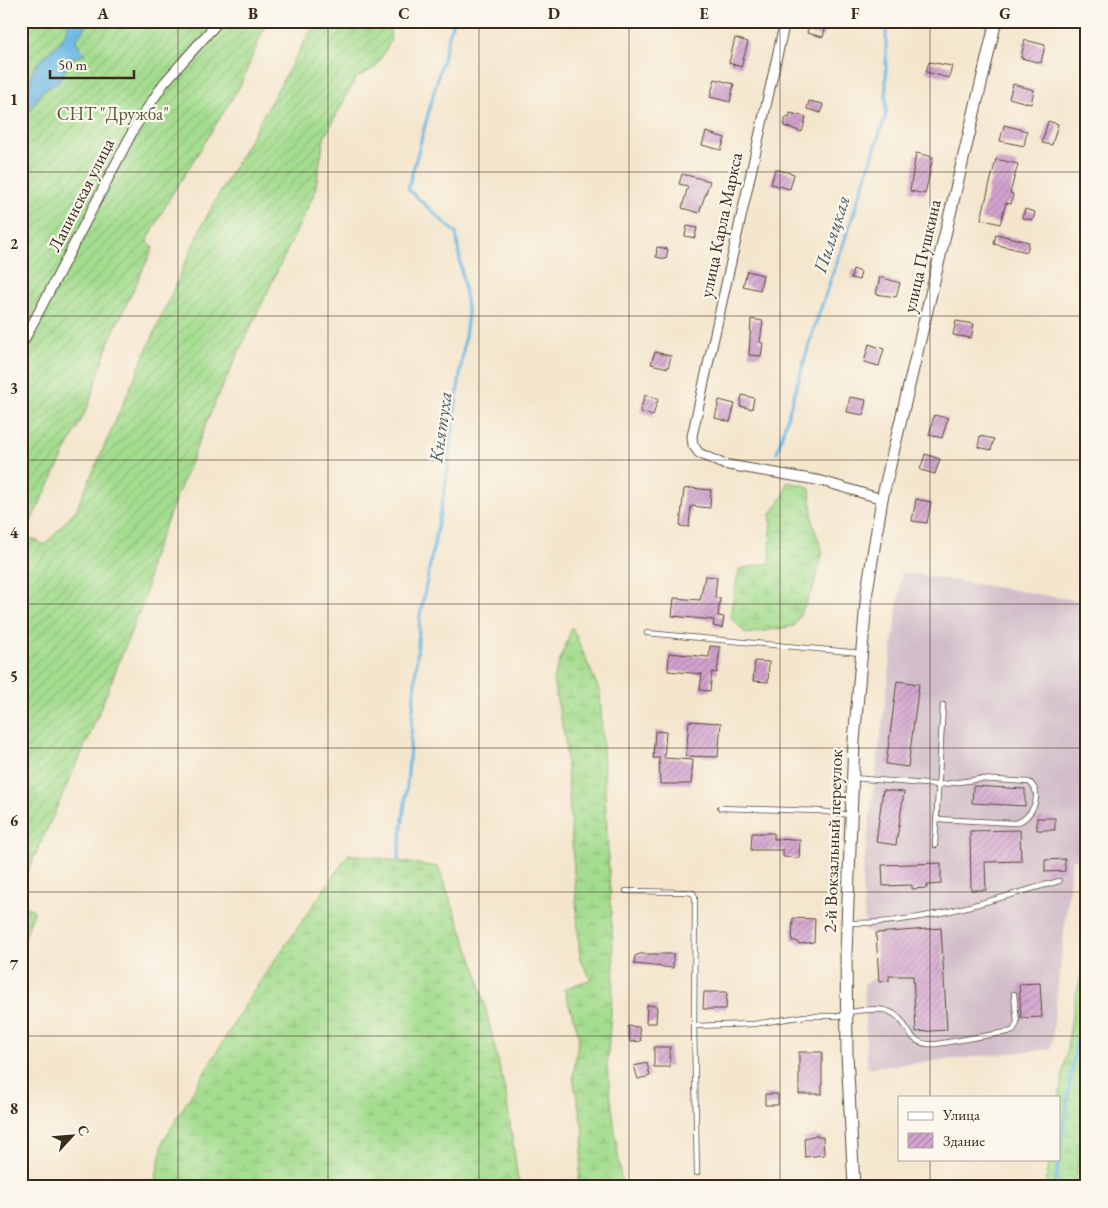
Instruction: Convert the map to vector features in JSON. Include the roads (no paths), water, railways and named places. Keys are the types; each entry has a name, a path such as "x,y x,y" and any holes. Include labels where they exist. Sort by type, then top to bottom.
{"street":[{"name":"Лапинская улица","path":"21,346 135,127 164,83 219,21"},
{"name":"улица Карла Маркса","path":"785,21 692,436 694,446 699,453 723,464 822,481 882,499"},
{"name":"улица Пушкина","path":"882,499 996,21"},
{"name":"2-й Вокзальный переулок","path":"854,1187 847,1014 850,815 867,591 882,499"}],"lane":[{"path":"647,633 861,653"},
{"path":"935,845 943,705"},
{"path":"852,778 938,785 980,779 1029,782 1036,792 1031,811 1022,822 936,820"},
{"path":"720,808 819,811 850,815"},
{"path":"847,923 865,923 941,913 1059,881"},
{"path":"626,891 687,892 695,897 694,1026 697,1173"},
{"path":"694,1026 754,1024 805,1016 887,1010 901,1021 917,1042 926,1045 937,1044 1013,1031 1018,1023 1014,994"}],"water":[{"path":"68,21 89,21 76,41 85,54 75,57 70,61 58,83 42,91 21,126 21,97 31,84 32,74 36,66 56,46 67,31"}],"waterway":[{"name":"Княтуха","path":"398,861 407,786 420,616 445,488 468,314 456,233 408,189 453,21"},
{"name":"Пиляцкая","path":"777,452 814,328 886,114 886,21"},
{"path":"1060,1153 1076,1043 1087,996"},
{"path":"1055,1187 1059,1160"}],"park label":[{"name":"СНТ \"Дружба\"","path":"113,114"}]}
